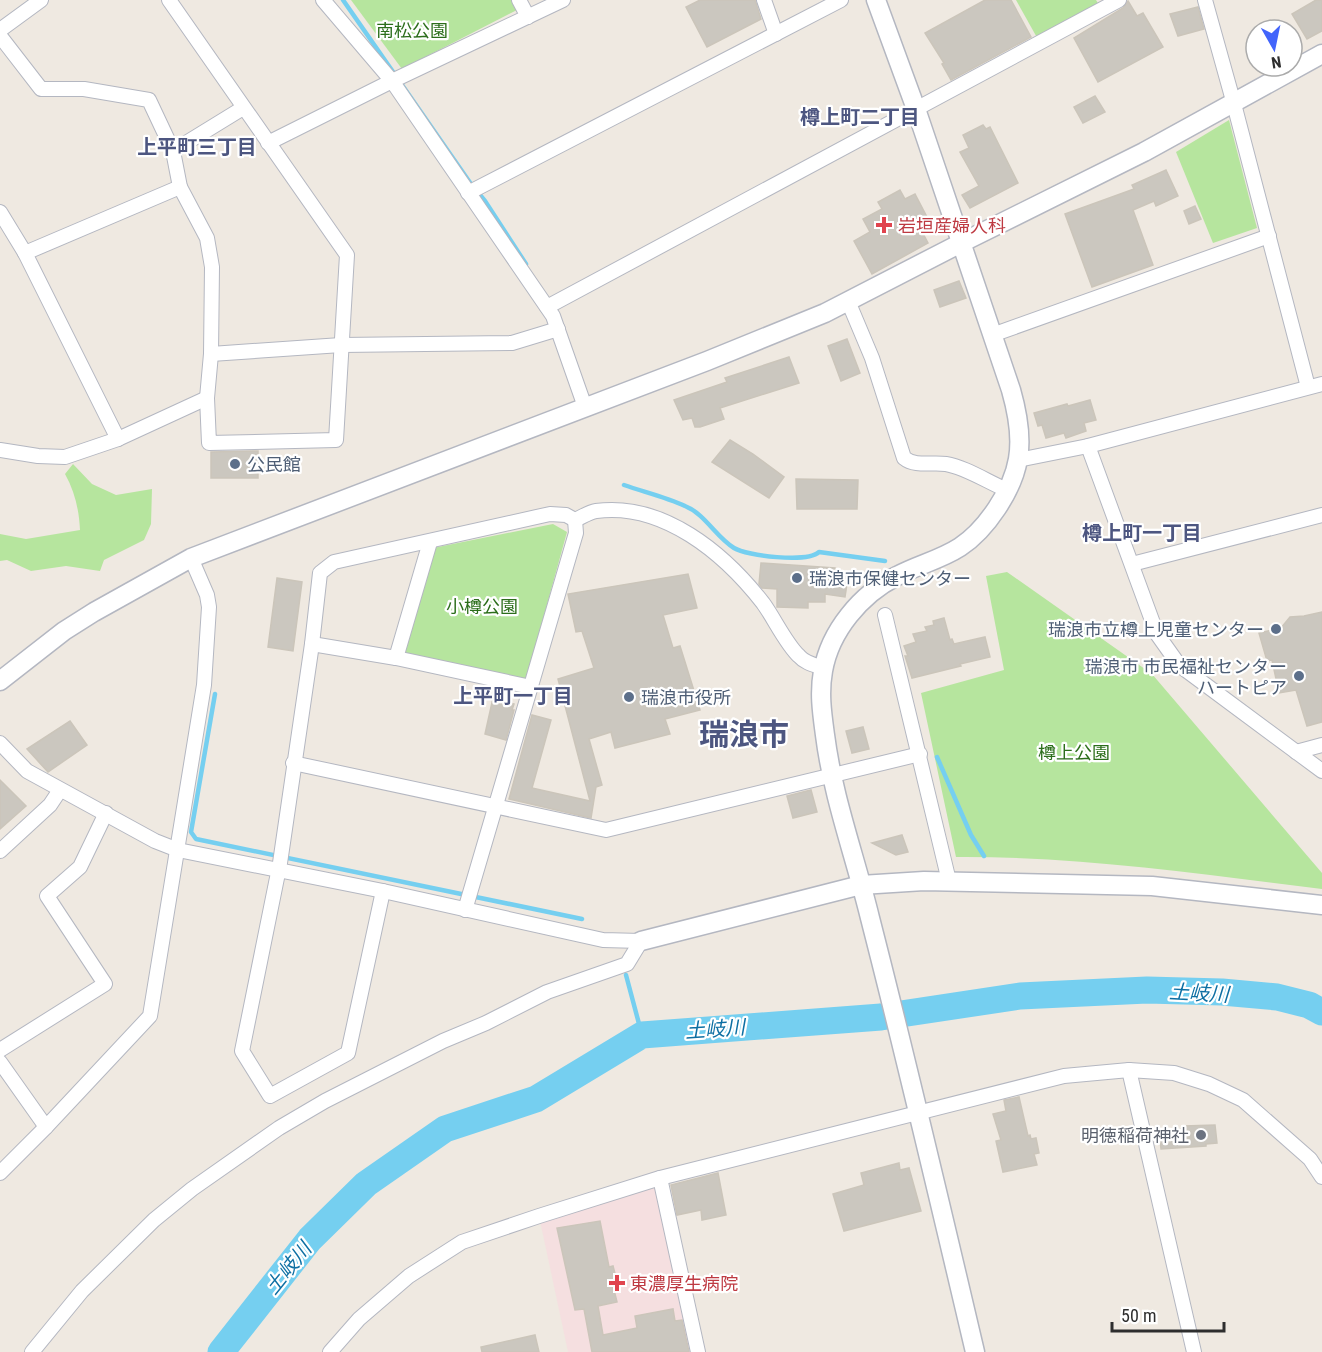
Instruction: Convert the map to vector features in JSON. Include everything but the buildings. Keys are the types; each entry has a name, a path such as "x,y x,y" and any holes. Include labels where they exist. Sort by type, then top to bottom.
{"street":[{"path":"0,30 41,0"},
{"path":"0,36 41,89 84,89 149,100 173,151 180,187 207,238 212,267 211,354 207,398 209,443 336,440 347,255 169,0"},
{"path":"323,0 392,81 553,316 585,406"},
{"path":"519,0 528,17"},
{"path":"268,143 562,0"},
{"path":"764,0 776,34"},
{"path":"468,193 842,0"},
{"path":"876,0 916,110 1016,409 1018,460 1007,490 993,513 981,529 963,545 942,558 896,576 859,604 838,632 823,668 820,696 830,775 868,909 913,1088 975,1352"},
{"path":"547,307 1119,0"},
{"path":"1018,460 1088,447 1315,386 1269,236 1205,0"},
{"path":"0,681 84,618 191,558 756,342 848,301 1144,152 1322,54"},
{"path":"173,151 243,108"},
{"path":"25,253 180,187"},
{"path":"0,212 25,253 118,439"},
{"path":"992,335 1269,236"},
{"path":"848,301 872,358 904,458 909,462 945,464 956,467 1007,490"},
{"path":"211,354 341,345 512,343 558,329"},
{"path":"0,450 38,456 66,457 118,439 207,398"},
{"path":"1088,447 1157,634 1179,665 1322,771"},
{"path":"575,520 594,511 617,511 646,514 678,528 712,550 740,577 763,603 798,656 810,664 823,668"},
{"path":"383,891 348,1053 270,1096 242,1051 280,861 312,644 320,573 334,561 430,542 550,514 566,515 575,520"},
{"path":"1132,564 1322,515"},
{"path":"468,901 576,533 575,520"},
{"path":"396,658 430,542"},
{"path":"0,1173 150,1016 204,686 209,628 207,595 191,558"},
{"path":"885,615 949,881"},
{"path":"312,644 396,658 531,687"},
{"path":"0,743 27,771 155,841 178,850 280,861 383,891 468,901 603,940 641,941 861,885 924,881 1152,886 1322,905"},
{"path":"1296,752 1322,745"},
{"path":"294,763 606,830 920,754"},
{"path":"0,851 50,805 60,790"},
{"path":"0,1050 105,984 47,896 80,867 106,813"},
{"path":"32,1352 82,1291 154,1220 279,1128 325,1101 423,1051 547,992 627,964 641,941"},
{"path":"0,1062 46,1127"},
{"path":"1129,1070 1194,1352"},
{"path":"330,1352 359,1319 409,1276 462,1242 660,1178 1064,1076 1129,1070 1173,1073 1209,1084 1243,1100 1310,1159 1322,1176"},
{"path":"660,1178 698,1352"}],"shaded area":[{"name":"東濃厚生病院","path":"662,1186 693,1352 568,1352 539,1216"}],"green space":[{"name":"南松公園","path":"351,0 512,0 517,10 402,69"},
{"path":"1016,0 1096,0 1102,10 1040,43"},
{"path":"1229,120 1257,228 1213,243 1176,152"},
{"path":"73,464 92,484 116,495 152,489 151,524 144,540 104,560 100,571 66,566 31,571 7,560 0,561 0,534 26,539 80,530 76,501 65,474"},
{"name":"小樽公園","path":"553,524 567,532 526,681 404,653 433,548"},
{"name":"樽上公園","path":"1007,572 1152,674 1322,873 1322,889 1094,863 1002,857 956,857 921,693 1004,670 986,576"}],"waterway":[{"path":"343,0 485,201 526,264"},
{"path":"624,485 692,510 734,548 751,554 790,558 819,552 885,561"},
{"path":"215,694 191,832 196,839 582,919"},
{"path":"937,757 971,835 984,856"},
{"path":"626,975 642,1035"},
{"name":"土岐川","path":"221,1352 310,1239 366,1184 445,1129 536,1099 642,1035 881,1017 1020,996 1147,990 1222,992 1277,997 1309,1005 1322,1012"}],"place":[{"name":"岩垣産婦人科","path":"884,225"},
{"name":"公民館","path":"235,464"},
{"name":"瑞浪市保健センター","path":"797,578"},
{"name":"瑞浪市立樽上児童センター","path":"1276,629"},
{"name":"瑞浪市 市民福祉センター ハートピア","path":"1299,676"},
{"name":"瑞浪市役所","path":"629,697"},
{"name":"明徳稲荷神社","path":"1201,1135"},
{"name":"東濃厚生病院","path":"617,1283"}],"district":[{"name":"樽上町二丁目","path":"860,117"},
{"name":"上平町三丁目","path":"197,147"},
{"name":"樽上町一丁目","path":"1142,533"},
{"name":"上平町一丁目","path":"513,696"},
{"name":"瑞浪市","path":"744,734"}]}
